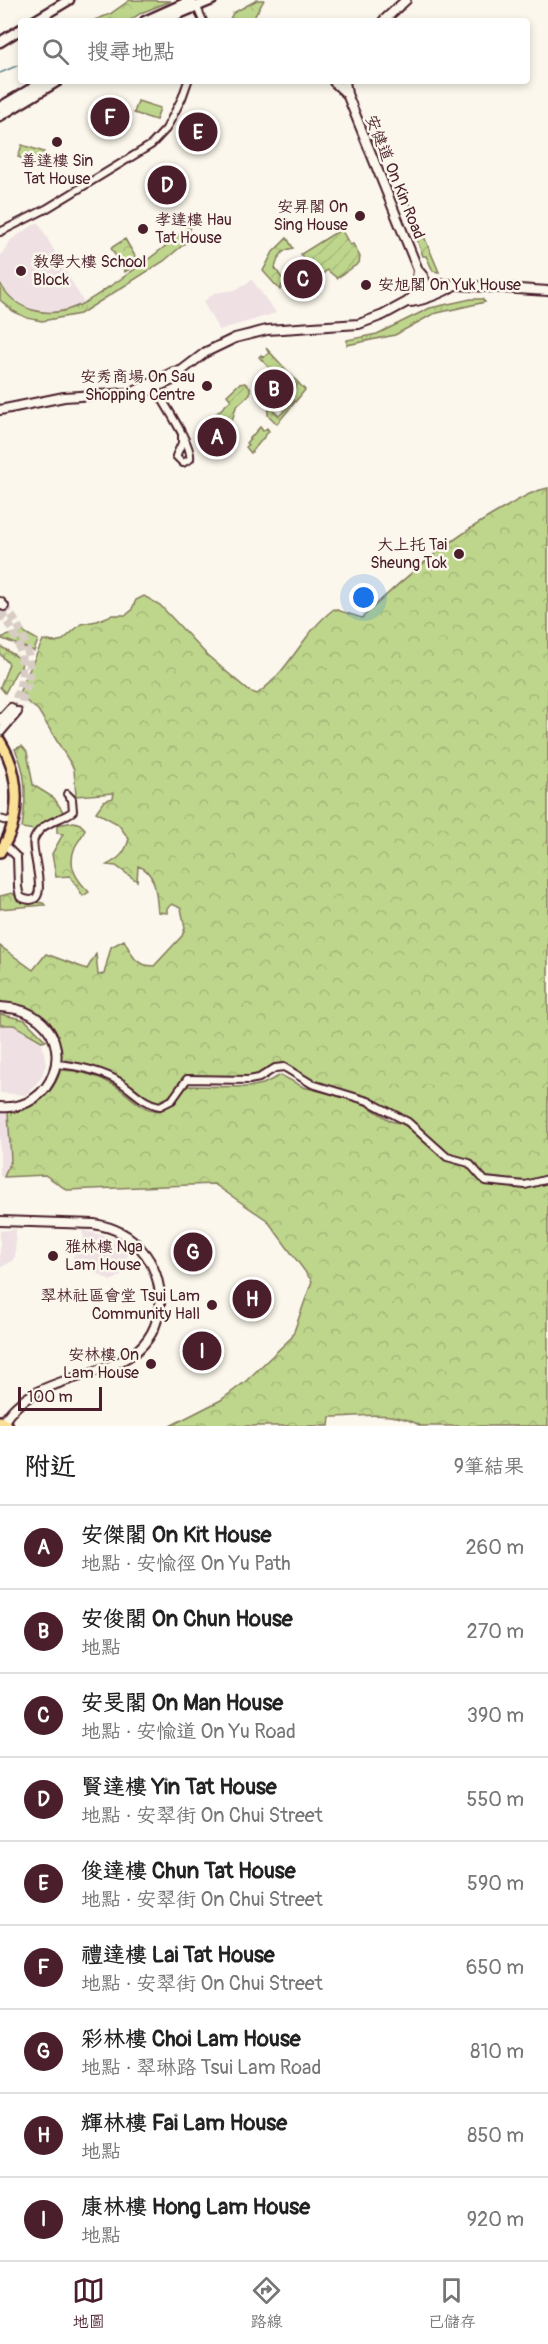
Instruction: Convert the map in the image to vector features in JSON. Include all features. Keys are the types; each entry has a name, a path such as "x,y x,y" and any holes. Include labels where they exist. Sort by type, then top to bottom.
{"main road":[{"path":"39,18 69,0"},
{"path":"153,18 194,2 212,0"},
{"path":"167,18 194,2"},
{"path":"0,42 18,31"},
{"path":"0,106 39,84"},
{"path":"0,116 53,84"},
{"path":"0,733 7,746 3,752"},
{"path":"0,741 16,792 14,823 2,849"}],"street":[{"path":"386,18 406,0"},
{"path":"194,2 201,18"},
{"path":"0,232 10,229 151,145 166,129 187,84"},
{"name":"安健道 On Kin Road","path":"337,84 347,94"},
{"name":"安健道 On Kin Road","path":"345,84 347,94 418,270 423,276 427,292"},
{"path":"0,239 10,229"},
{"path":"0,410 64,397 135,391 141,393 176,378 181,370 216,346 246,334 278,329 350,326 376,319 407,302 411,296 447,284 548,291"},
{"path":"156,385 169,410 182,436 190,452 190,459 181,462 176,456 182,436"},
{"path":"179,449 184,448 190,452"},
{"path":"0,720 14,710 0,733"},
{"path":"2,849 17,857 20,897 29,900 34,898 39,891 40,881 33,842 44,826 73,811 72,799 67,794"},
{"path":"0,819 14,823"},
{"path":"0,1006 26,1012 41,1022 55,1046 56,1064 50,1083 37,1097 21,1105 0,1107"},
{"path":"56,1064 78,1066 105,1075 122,1083 147,1102 160,1106 171,1100 187,1079 249,1080 275,1068 284,1067 309,1083 364,1099 406,1121 447,1157 471,1164 485,1181 525,1185 548,1179"},
{"path":"0,1221 77,1222 109,1227 134,1241 144,1251 157,1278 160,1300 157,1319 145,1342 131,1356 119,1363 52,1383 21,1400 12,1408 3,1423"}],"shaded area":[{"path":"38,222 84,303 77,307 44,314 32,311 11,297 0,283 0,256 12,239"},
{"path":"252,280 276,313 219,330 203,302 214,293 235,290"},
{"path":"0,1026 14,1026 42,1043 46,1064 41,1078 26,1095 0,1093"},
{"path":"0,1112 8,1112 11,1160 4,1177 0,1177"},
{"path":"16,1229 15,1256 12,1261 0,1268 0,1231"},
{"path":"82,1230 112,1238 131,1251 121,1265 121,1276 110,1281 72,1258 84,1237"}],"green space":[{"path":"130,0 171,1 134,18 100,18 110,14"},
{"path":"257,0 264,0 254,18 230,18 233,13"},
{"path":"138,101 160,108 156,120 134,113"},
{"path":"22,145 44,152 40,164 18,157"},
{"path":"409,201 439,272 433,271 426,256 423,256 414,232"},
{"path":"192,224 184,244 164,261 80,314 42,321 27,318 13,311 0,300 0,283 14,300 33,310 54,312 75,307 135,269"},
{"path":"341,229 360,257 359,263 337,278 327,270 320,277 310,266 307,268 301,254"},
{"path":"287,238 293,248 281,255 275,268 284,281 280,290 263,271 273,252"},
{"path":"125,239 139,263 125,272 111,248"},
{"path":"471,299 482,299 485,302 433,314 395,335 347,345 347,340 377,334 430,308"},
{"path":"266,348 305,390 277,424 268,415 268,411 271,408 279,416 294,401 290,392 297,385 285,372 275,374 259,357 261,355 263,358 269,353"},
{"path":"245,383 250,388 250,394 236,407 232,421 225,423 216,414 231,400 227,395 239,384"},
{"path":"260,427 263,431 267,428 269,431 251,453 246,443"},
{"path":"548,488 548,1176 523,1182 487,1177 477,1164 466,1158 453,1157 406,1119 281,1068 261,1079 185,1081 162,1103 155,1105 111,1079 62,1062 55,1037 43,1019 25,1008 0,1003 0,946 33,970 46,954 87,969 96,954 98,975 104,974 111,947 124,940 138,962 154,966 182,936 185,928 181,908 172,904 167,908 167,913 158,912 156,892 149,873 138,866 137,881 116,866 107,865 121,855 129,839 118,824 96,812 104,801 113,798 114,793 76,796 74,769 38,710 18,695 43,640 54,642 63,640 81,624 112,615 126,615 131,611 136,600 144,596 160,605 207,655 249,691 257,694 279,674 323,618 334,609 362,618 412,572 448,544 521,498"},
{"path":"22,631 38,640 34,651 0,638"},
{"path":"0,646 22,660 21,668 16,672 5,693 0,687 9,664 0,654"},
{"path":"22,746 27,752 33,785 54,798 64,813 34,830 22,828 25,788 22,768 15,749"},
{"path":"74,822 85,829 75,847 72,860 74,872 89,892 83,896 70,876 56,877 52,854 63,834 57,833 57,825"},
{"path":"12,893 20,900 45,905 0,909 0,896"},
{"path":"0,1014 25,1020 46,1041 43,1042 14,1025 0,1025"},
{"path":"61,1070 81,1072 101,1079 120,1089 143,1107 156,1110 169,1105 187,1086 248,1087 263,1084 281,1075 303,1087 366,1105 391,1121 403,1124 432,1146 442,1157 473,1168 476,1176 484,1183 522,1188 535,1187 548,1182 548,1426 421,1426 399,1417 377,1415 330,1417 329,1426 170,1426 221,1400 246,1381 292,1337 312,1281 267,1220 214,1184 67,1190 45,1175 4,1177 11,1160 8,1112 41,1100 52,1088"}],"waterway":[{"path":"0,73 18,65"}],"tunnel":[{"path":"4,606 20,630 29,657 28,684 17,712"},
{"path":"0,613 15,635 22,659 20,684 11,708"}],"place":[{"name":"禮達樓 Lai Tat House","path":"110,117"},
{"name":"俊達樓 Chun Tat House","path":"198,132"},
{"name":"善達樓 Sin Tat House","path":"57,142"},
{"name":"賢達樓 Yin Tat House","path":"167,185"},
{"name":"安昇閣 On Sing House","path":"360,216"},
{"name":"孝達樓 Hau Tat House","path":"143,229"},
{"name":"教學大樓 School Block","path":"21,271"},
{"name":"安旻閣 On Man House","path":"303,279"},
{"name":"安旭閣 On Yuk House","path":"366,285"},
{"name":"安秀商場 On Sau Shopping Centre","path":"207,386"},
{"name":"安俊閣 On Chun House","path":"274,389"},
{"name":"安傑閣 On Kit House","path":"217,437"},
{"name":"大上托 Tai Sheung Tok","path":"459,554"},
{"name":"彩林樓 Choi Lam House","path":"193,1252"},
{"name":"雅林樓 Nga Lam House","path":"53,1256"},
{"name":"輝林樓 Fai Lam House","path":"252,1299"},
{"name":"翠林社區會堂 Tsui Lam Community Hall","path":"212,1305"},
{"name":"康林樓 Hong Lam House","path":"202,1351"},
{"name":"安林樓 On Lam House","path":"151,1364"}]}
